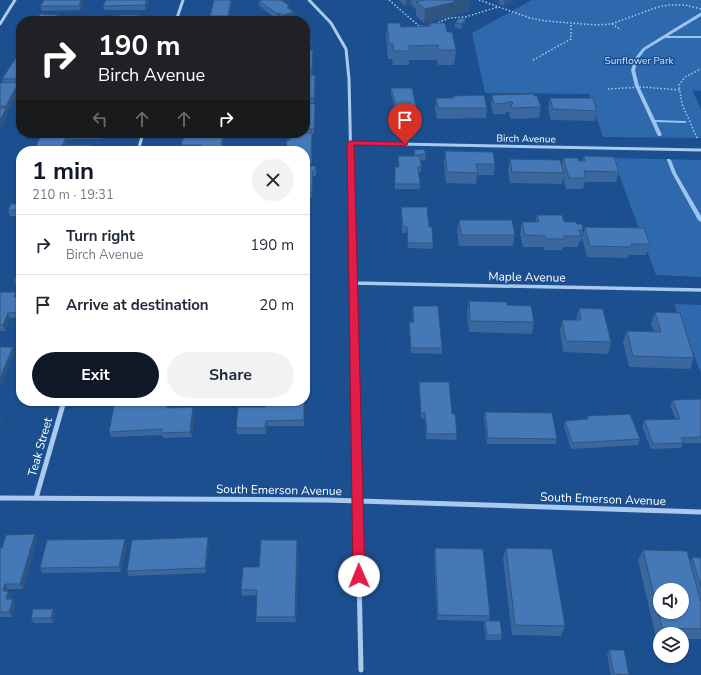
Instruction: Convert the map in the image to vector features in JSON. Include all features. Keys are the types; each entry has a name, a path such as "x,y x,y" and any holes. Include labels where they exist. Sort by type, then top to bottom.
{"street":[{"path":"0,24 15,0"},
{"path":"178,16 183,0"},
{"path":"309,0 331,23 346,49 349,79 360,670"},
{"name":"Birch Avenue","path":"350,143 701,150"},
{"name":"Maple Avenue","path":"353,283 701,290"},
{"name":"Teak Street","path":"36,498 63,406"},
{"name":"South Emerson Avenue","path":"0,498 358,501 701,512"}],"path":[{"path":"389,0 419,26 429,27"},
{"path":"479,0 530,18 571,24 611,24 658,7 669,5 684,5 701,9"},
{"path":"433,25 449,18 465,17 498,7"},
{"path":"533,60 571,39 571,24"},
{"path":"611,24 621,30"},
{"path":"698,140 680,96 679,85 684,78 701,69"},
{"path":"608,89 642,88 680,90"}],"green space":[{"name":"Sunflower Park","path":"532,0 701,0 701,91 692,90 701,109 701,138 603,137 589,94 485,93 472,33"},
{"path":"613,158 701,160 701,277 656,275"},
{"path":"674,304 701,305 701,373"}],"building":[{"path":"44,0 81,0 79,6 40,6"},
{"path":"106,0 147,0 145,5 103,6"},
{"path":"214,0 231,0 228,16 210,16"},
{"path":"281,0 290,6 287,7 294,12 283,15 280,13 277,14 259,1"},
{"path":"424,0 453,0 455,2 425,9 416,2"},
{"path":"40,14 58,15 57,16 39,16"},
{"path":"119,15 138,15 138,16"},
{"path":"459,18 466,19 462,24 455,23"},
{"path":"387,23 400,23 401,27 431,26 430,23 445,23 447,32 452,32 456,50 439,50 438,45 409,46 410,51 394,51 393,44 389,44"},
{"path":"310,50 313,50 312,71 310,71"},
{"path":"15,59 16,59 16,79 2,79"},
{"path":"310,75 315,75 314,98 310,98"},
{"path":"16,82 16,88 6,106 0,106 0,83"},
{"path":"391,88 412,88 417,111 397,111"},
{"path":"534,94 534,96 537,96 541,107 512,108 511,104 513,104 513,102 494,104 492,95"},
{"path":"484,95 487,108 438,108 436,98 454,98 454,96"},
{"path":"550,98 593,98 597,111 553,109"},
{"path":"310,104 315,104 314,129 310,129"},
{"path":"0,108 6,108 0,121"},
{"path":"310,133 312,133 311,158 310,146 286,146 287,140 290,140 290,138 310,138"},
{"path":"40,138 66,138 62,146 36,146"},
{"path":"183,138 223,138 221,145 223,146 181,145"},
{"path":"67,145 91,145 90,146"},
{"path":"424,149 426,154 415,155 414,150"},
{"path":"445,151 493,152 495,164 476,164 478,173 447,172"},
{"path":"398,156 420,156 421,167 418,167 420,184 395,184 395,167 399,167"},
{"path":"584,156 614,157 619,172 584,171 586,178 569,178 563,158 578,158 579,161 585,161"},
{"path":"510,159 560,160 564,173 512,172"},
{"path":"310,166 316,166 315,170 313,170 312,193 310,193"},
{"path":"11,204 16,204 16,210 8,210"},
{"path":"401,207 427,207 429,227 432,227 433,243 408,243 407,227 403,227"},
{"path":"537,215 562,215 564,222 576,222 577,224 582,224 583,230 579,230 581,236 564,236 564,239 546,239 545,236 525,235 522,222 539,222"},
{"path":"459,220 512,220 515,235 461,235"},
{"path":"585,227 644,228 650,244 631,244 632,247 590,246"},
{"path":"0,292 16,292 14,297 16,297 16,312 8,313 3,325 0,325"},
{"path":"469,301 507,302 507,305 531,306 534,322 470,321"},
{"path":"413,306 438,306 442,348 411,348 409,322 414,322"},
{"path":"579,308 603,309 611,342 566,341 562,320 581,320"},
{"path":"655,312 680,313 694,358 633,356 627,331 661,332"},
{"path":"0,347 13,347 0,378"},
{"path":"419,382 449,382 452,414 455,414 457,434 427,434 425,413 421,413"},
{"path":"701,399 701,437 681,438 684,443 653,444 644,420 680,419 673,400"},
{"path":"114,406 167,406 167,408 193,407 190,432 162,433 162,429 109,432"},
{"path":"304,406 304,420 266,421 265,428 236,428 238,407"},
{"path":"485,412 552,413 557,439 488,438"},
{"path":"630,414 640,439 572,443 565,421 588,419 587,416"},
{"path":"35,534 20,584 5,584 3,591 8,591 6,599 13,599 9,612 0,612 0,548 2,548 6,535"},
{"path":"208,537 205,568 127,571 132,540"},
{"path":"125,539 119,567 40,568 47,540"},
{"path":"261,540 297,540 295,617 256,617 257,590 241,590 243,567 259,567"},
{"path":"435,548 483,549 490,616 438,615"},
{"path":"506,548 552,549 565,626 515,625"},
{"path":"643,550 687,551 701,602 701,629 689,629 689,627 662,627 660,619 689,619 689,583 653,583 653,591"},
{"path":"692,557 701,558 701,587"},
{"path":"33,609 53,609 51,618 31,618"},
{"path":"485,621 500,621 502,635 487,635"},
{"path":"609,650 624,650 629,675 614,674"}],"waterway":[{"path":"660,135 637,86 633,70 637,58 644,49 701,14"},
{"path":"665,37 701,37"},
{"path":"654,121 685,122"},
{"path":"669,160 674,173 701,220"}],"route":[{"path":"359,576 350,143 405,144"}]}
